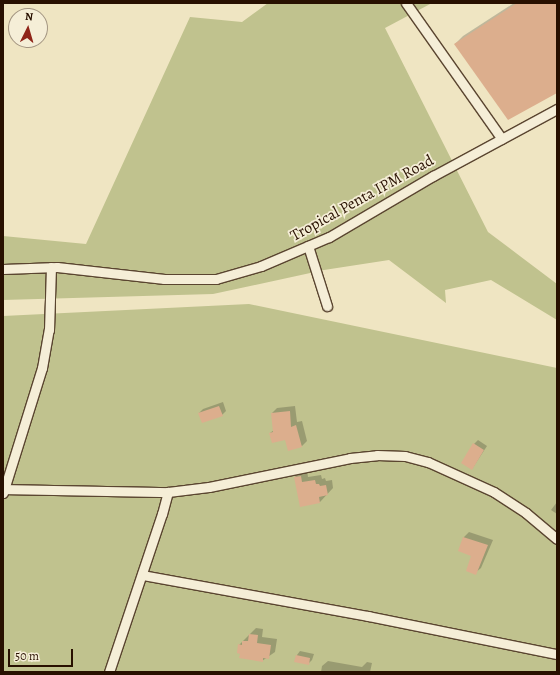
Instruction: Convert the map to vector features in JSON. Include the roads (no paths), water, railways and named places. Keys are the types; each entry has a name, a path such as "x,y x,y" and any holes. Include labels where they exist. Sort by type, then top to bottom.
{"street":[{"path":"406,3 502,139"},
{"name":"Tropical Penta IPM Road","path":"3,270 51,267 116,272 164,279 216,278 261,266 329,237 433,176 557,109"},
{"path":"308,246 327,306"},
{"path":"51,267 49,330 42,368 4,491 168,492 210,487 350,458 377,455 405,456 428,462 494,492 526,513 557,539"},
{"path":"109,672 168,492"},
{"path":"142,575 360,614 557,654"}]}
